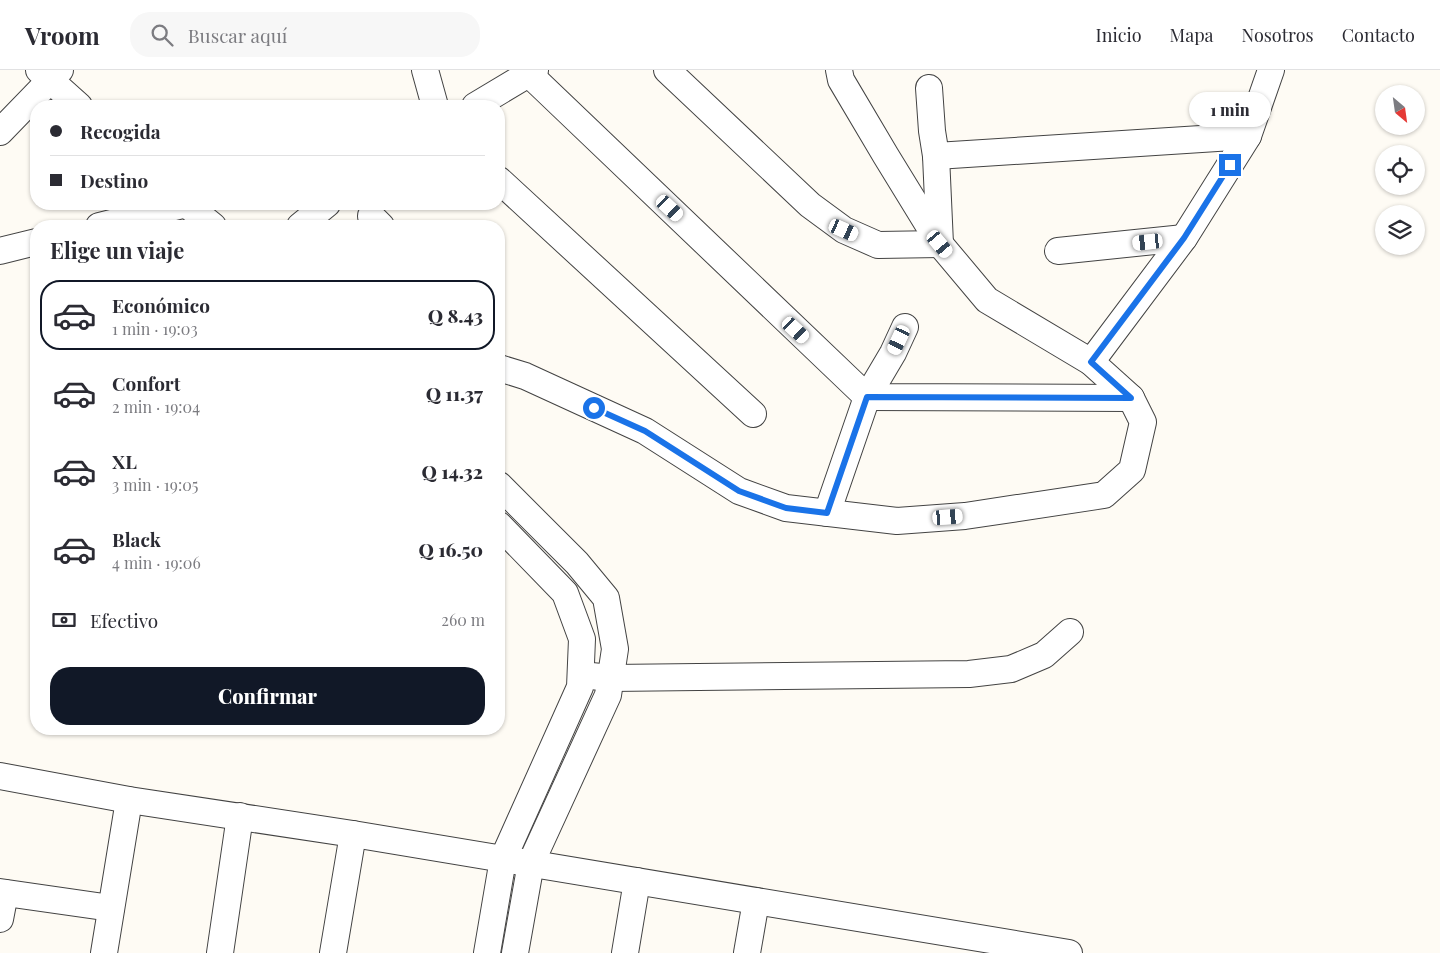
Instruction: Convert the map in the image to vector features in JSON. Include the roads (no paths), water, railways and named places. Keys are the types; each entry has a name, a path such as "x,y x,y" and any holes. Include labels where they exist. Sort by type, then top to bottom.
{"street":[{"path":"425,70 433,100"},
{"path":"667,70 810,205 844,230 878,245 940,244"},
{"path":"505,370 525,376 645,431 739,491 786,508 897,521 965,516 1104,495 1132,470 1143,422 1131,398 1091,362 987,300 940,244 846,89 841,80 839,70"},
{"path":"1091,362 1184,238 1248,136 1271,70"},
{"path":"485,100 531,71 867,397 1131,398"},
{"path":"0,132 50,74 74,100"},
{"path":"929,88 936,156 940,244"},
{"path":"936,156 1248,136"},
{"path":"505,186 753,414"},
{"path":"123,220 162,210"},
{"path":"193,210 206,220"},
{"path":"307,220 320,210"},
{"path":"1058,251 1184,238"},
{"path":"0,251 30,244"},
{"path":"827,513 867,397 893,353 905,327"},
{"path":"505,355 525,376"},
{"path":"505,491 577,563 606,598 615,649 608,695 531,863 515,953"},
{"path":"487,953 503,858 580,687 582,639 566,592 505,531"},
{"path":"580,675 611,678 970,674 1011,669 1044,654 1070,632"},
{"path":"0,776 130,800 503,858 756,901 965,944 1069,953"},
{"path":"104,953 130,800"},
{"path":"220,953 240,816"},
{"path":"333,953 353,834"},
{"path":"625,953 637,881"},
{"path":"0,919 2,892 111,908"},
{"path":"747,953 756,901"}]}
